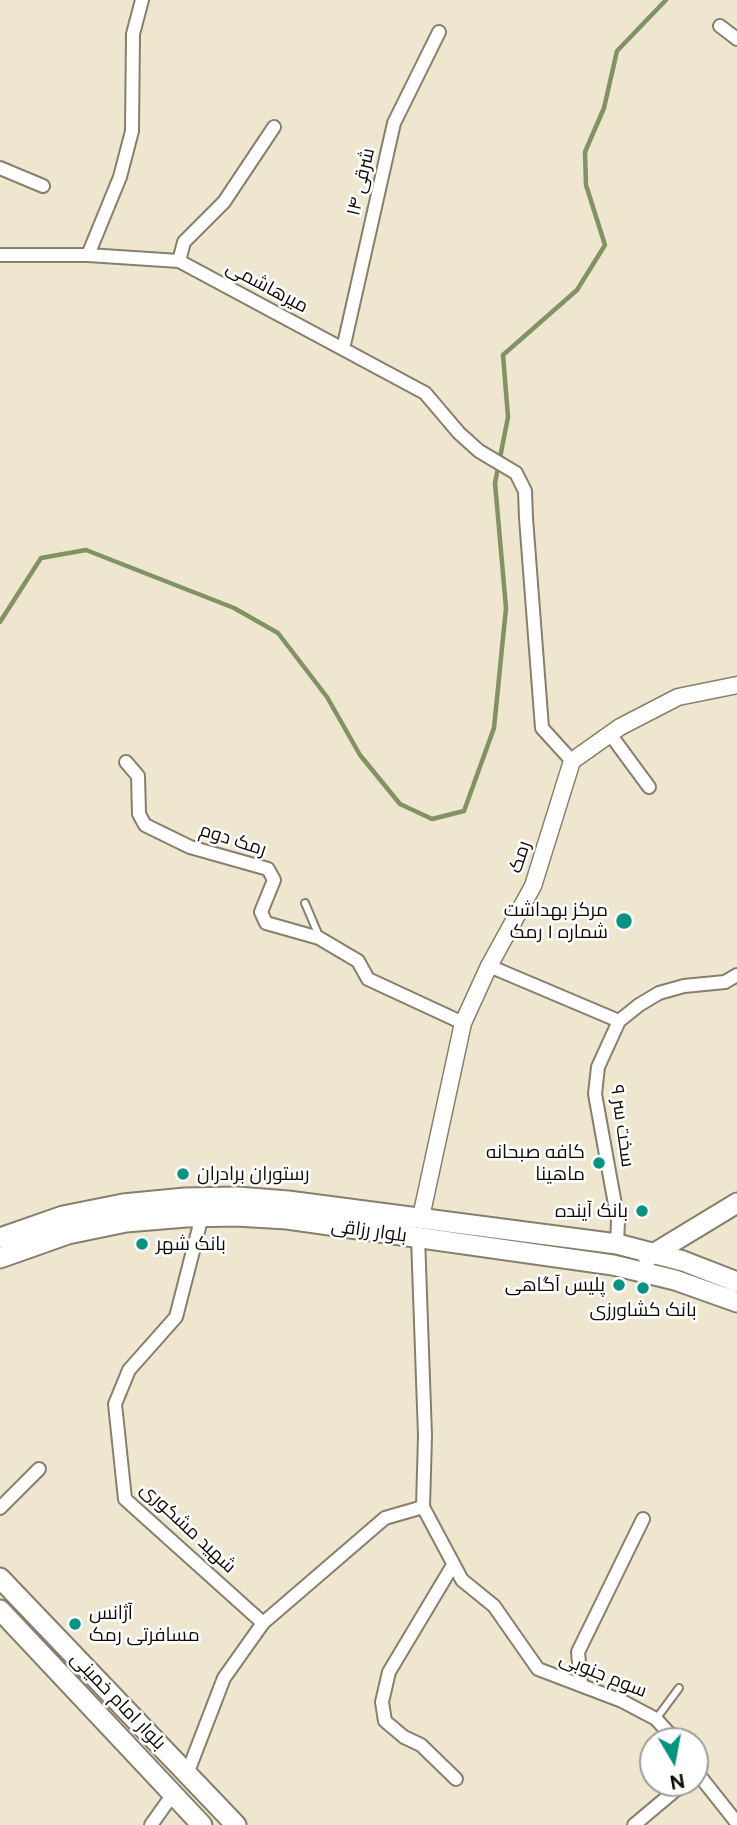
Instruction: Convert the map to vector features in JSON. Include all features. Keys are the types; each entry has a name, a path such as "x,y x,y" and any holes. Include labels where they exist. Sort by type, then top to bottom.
{"main road":[{"name":"بلوار رزاقی","path":"0,1238 63,1216 123,1204 185,1198 237,1197 421,1217 617,1244 683,1261 737,1282"},
{"path":"652,1273 647,1268 648,1257 737,1203"},
{"name":"بلوار رزاقی","path":"0,1258 68,1234 126,1222 236,1216 286,1219 613,1265 652,1273 737,1302"},
{"path":"418,1237 421,1217"},
{"path":"613,1265 622,1260 623,1254 617,1244"},
{"name":"بلوار امام خمینی","path":"0,1578 236,1825"},
{"name":"بلوار امام خمینی","path":"0,1610 202,1825"}],"street":[{"path":"88,256 120,177 132,131 133,34 142,0"},
{"path":"720,26 737,39"},
{"name":"شرقی ۱۴","path":"342,349 394,123 439,32"},
{"path":"179,261 184,242 224,202 274,127"},
{"path":"0,168 43,186"},
{"name":"میرهاشمی","path":"0,255 179,261 425,393 458,433 479,451 516,473 525,491 542,728 572,761"},
{"path":"572,761 620,727 678,697 737,685"},
{"path":"610,734 649,788"},
{"name":"رمک","path":"421,1217 463,1023 489,966 534,886 572,761"},
{"name":"رمک دوم","path":"126,762 138,776 139,814 145,825 190,847 268,869 274,880 261,912 265,923 319,938 358,961 368,979 463,1023"},
{"path":"489,966 619,1021"},
{"name":"سخت سر ۹","path":"617,1244 618,1221 595,1094 598,1067 619,1021 639,1005 659,993 684,986 725,982 737,975"},
{"name":"شهید مشکوری","path":"202,1216 176,1317 129,1370 115,1404 125,1499 263,1623"},
{"path":"187,1774 224,1678 263,1623 384,1518 423,1507 425,1436 418,1237"},
{"path":"0,1508 39,1469"},
{"name":"سوم جنوبی","path":"423,1507 462,1580 494,1605 538,1670 622,1701 656,1719 663,1727"},
{"path":"581,1685 578,1652 643,1518"},
{"path":"453,1565 388,1672 382,1702 385,1721 404,1737 421,1745 456,1779"},
{"path":"709,1789 737,1823"},
{"path":"151,1825 173,1794"},
{"path":"634,1825 667,1797"}],"lane":[{"path":"305,903 319,938"},
{"path":"656,1719 679,1688"}],"waterway":[{"path":"0,622 41,558 86,550 234,608 278,633 327,697 360,755 400,804 432,819 464,811 494,728 506,608 495,483 508,417 503,355 577,290 605,245 586,185 585,152 604,108 617,51 666,0"}],"place":[{"name":"مرکز بهداشت شماره ۱ رمک","path":"624,921"},
{"name":"کافه صبحانه ماهینا","path":"599,1163"},
{"name":"رستوران برادران","path":"183,1174"},
{"name":"بانک آینده","path":"642,1211"},
{"name":"بانک شهر","path":"142,1244"},
{"name":"پلیس آگاهی","path":"619,1285"},
{"name":"بانک کشاورزی","path":"643,1288"},
{"name":"آژانس مسافرتی رمک","path":"75,1624"}]}
